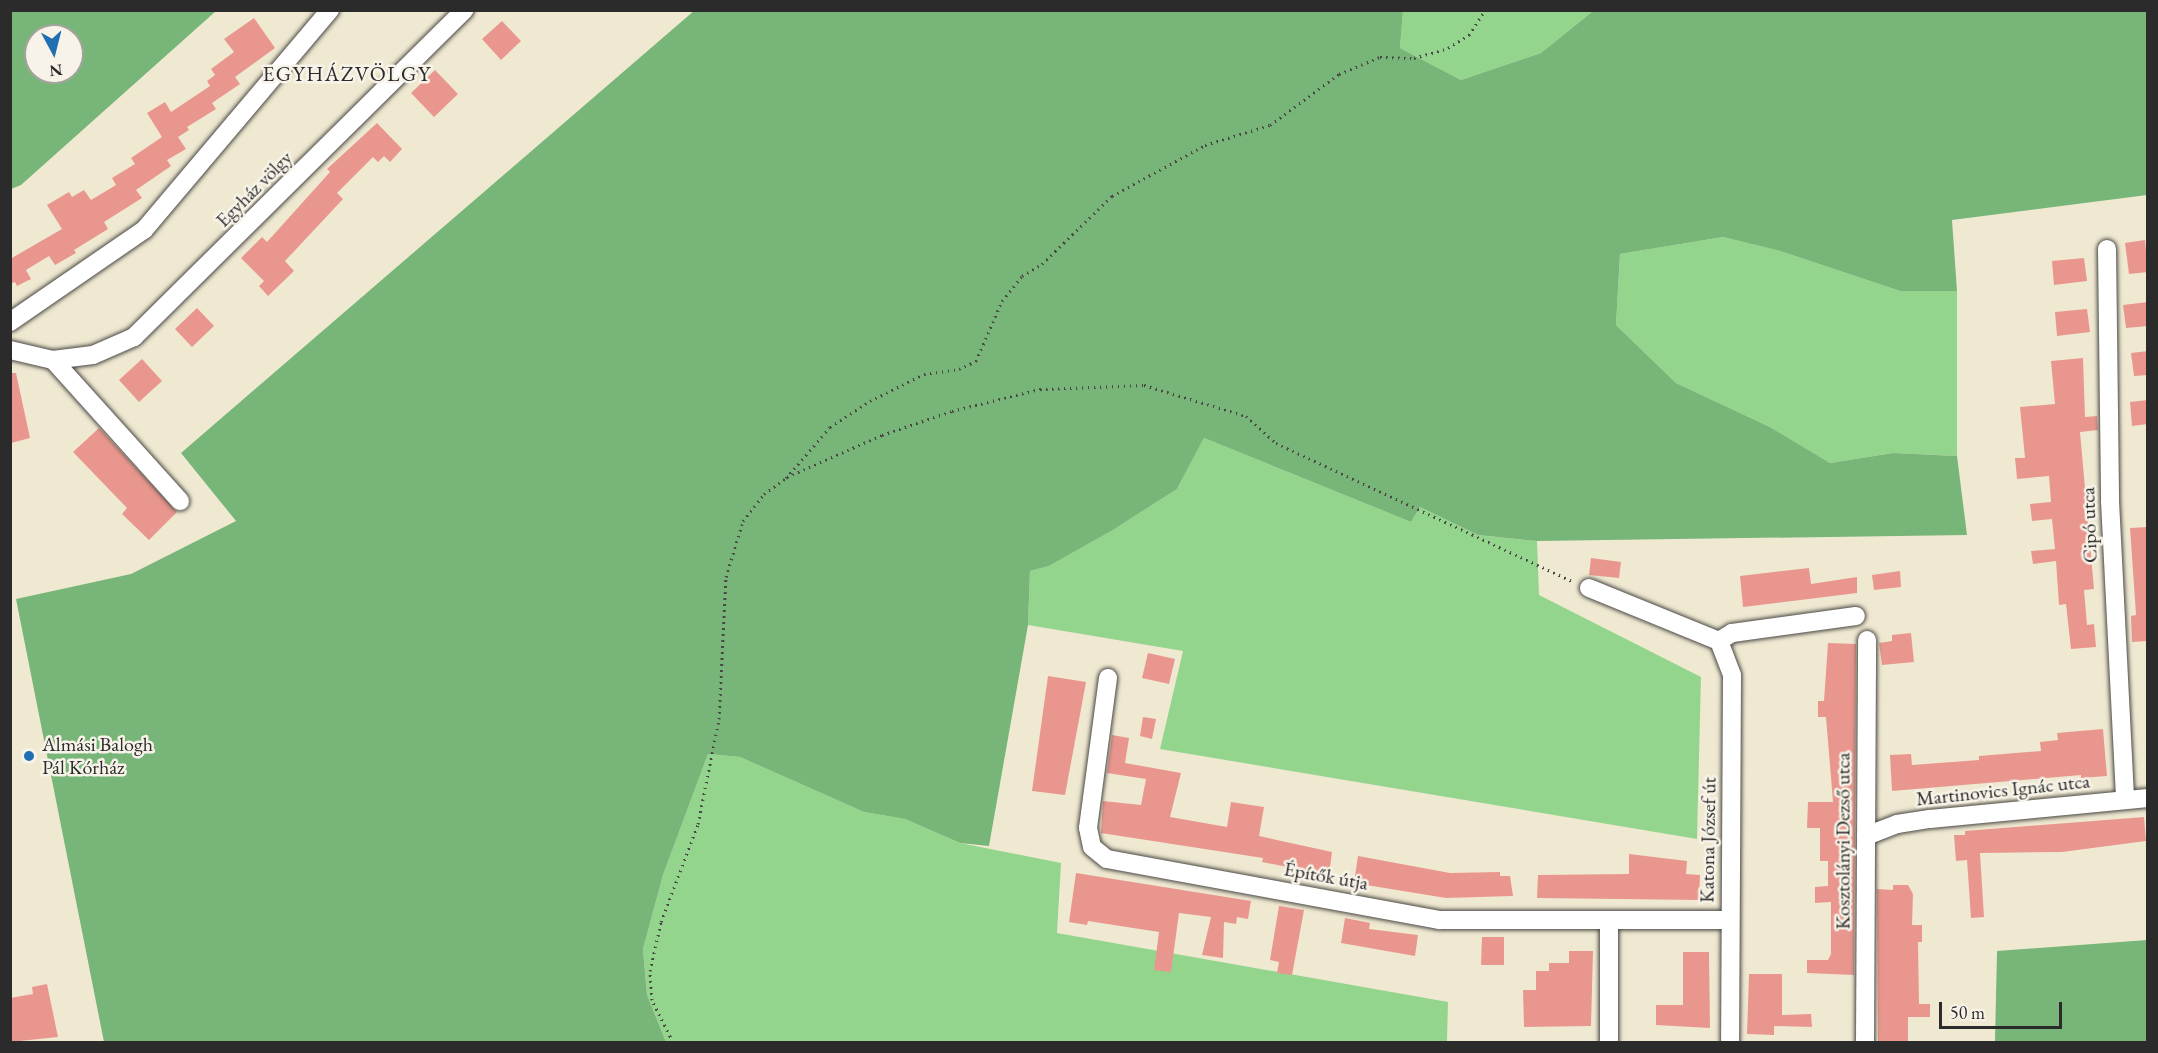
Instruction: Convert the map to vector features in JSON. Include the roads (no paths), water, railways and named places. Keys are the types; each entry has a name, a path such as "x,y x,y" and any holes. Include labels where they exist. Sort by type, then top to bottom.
{"street":[{"path":"10,322 144,230 330,10"},
{"name":"Egyház völgy","path":"10,350 53,360 93,355 134,337 465,10"},
{"name":"Cipó utca","path":"2107,249 2110,501 2125,800"},
{"path":"53,360 180,501"},
{"path":"1589,588 1719,641 1732,633 1856,616"},
{"name":"Kosztolányi Dezső utca","path":"1865,1042 1867,640"},
{"name":"Katona József út","path":"1719,641 1732,675 1730,1042"},
{"name":"Építők útja","path":"1108,678 1088,828 1097,855 1439,920 1729,920"},
{"name":"Martinovics Ignác utca","path":"1866,836 1897,824 1930,819 2148,798"},
{"path":"1609,921 1609,1042"}],"place":[{"name":"Almási Balogh Pál Kórház","path":"29,756"}],"district":[{"name":"EGYHÁZVÖLGY","path":"347,74"}]}
